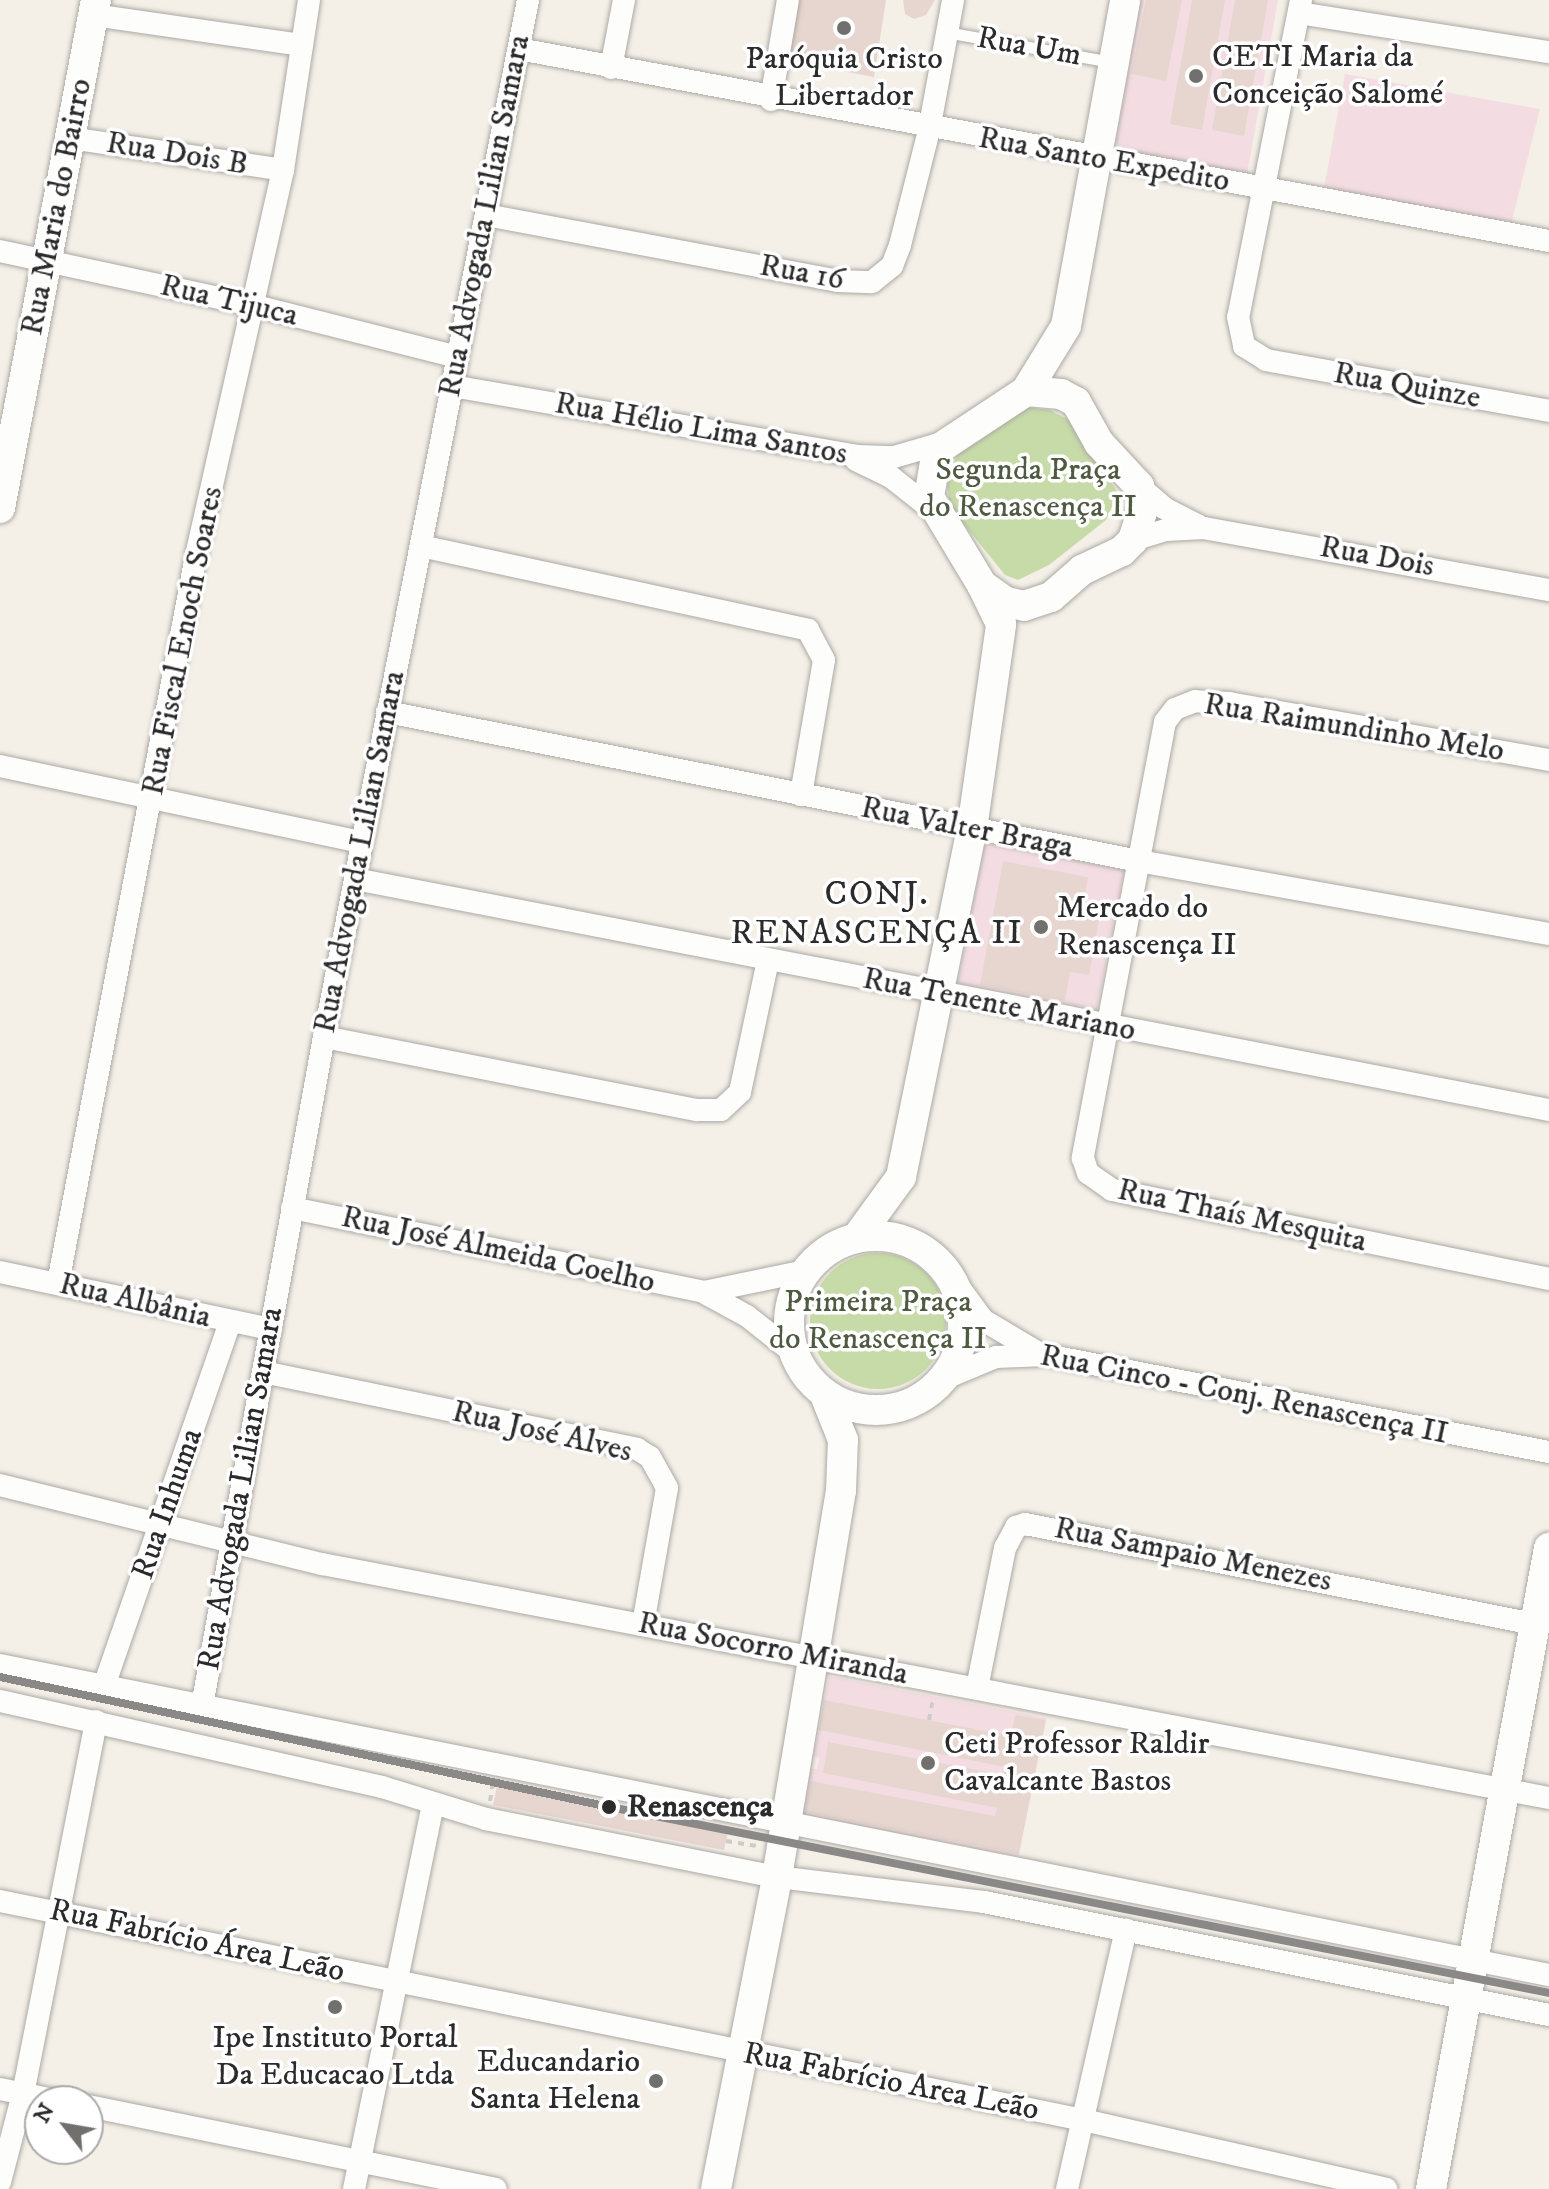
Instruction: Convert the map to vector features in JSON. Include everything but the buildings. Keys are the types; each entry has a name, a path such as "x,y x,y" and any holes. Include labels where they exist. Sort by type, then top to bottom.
{"street":[{"name":"Rua Fiscal Enoch Soares","path":"58,1283 196,556 256,306 283,170 309,0"},
{"name":"Rua Advogada Lilian Samara","path":"202,1706 324,1037 528,0"},
{"path":"611,68 624,0"},
{"path":"771,100 788,0"},
{"name":"Rua 16","path":"486,215 838,281 872,282 887,273 897,254 929,130 953,0"},
{"path":"935,512 930,473 937,450 1026,391 1066,326 1093,156 1125,0"},
{"path":"1263,189 1300,6 1549,52"},
{"path":"95,8 302,45"},
{"name":"Rua Maria do Bairro","path":"0,508 95,8"},
{"name":"Rua Santo Expedito","path":"519,49 929,130 1093,156 1549,241"},
{"name":"Rua Dois B","path":"70,138 283,170"},
{"name":"Rua Quinze","path":"1263,189 1238,325 1244,346 1266,360 1549,411"},
{"name":"Rua Tijuca","path":"0,251 256,306 457,357"},
{"name":"Rua Hélio Lima Santos","path":"452,386 824,452 894,457 949,441"},
{"path":"1026,391 1061,394 1076,402 1099,443 1139,486 1164,508 1204,528"},
{"path":"824,452 870,465 935,512 967,554 1001,624 972,829 901,1177 858,1236 823,1253 805,1271 790,1307 795,1354 804,1374 825,1395 856,1409 880,1411 903,1406 943,1379 957,1355 963,1328 961,1301 950,1275"},
{"path":"1133,540 1144,506 1139,486"},
{"path":"982,585 1006,602 1024,606 1051,597 1082,570 1133,540 1166,530 1204,528"},
{"name":"Rua Dois","path":"1204,528 1549,590"},
{"path":"421,546 808,630 824,660 801,795"},
{"name":"Rua Raimundinho Melo","path":"1108,1026 1165,722 1186,703 1229,703 1549,760"},
{"name":"Rua Valter Braga","path":"387,712 1139,861 1549,934"},
{"path":"0,766 362,842"},
{"name":"Rua Tenente Mariano","path":"355,879 1549,1110"},
{"path":"324,1037 697,1110 721,1110 740,1092 768,960"},
{"name":"Rua Thaís Mesquita","path":"1108,1026 1083,1158 1088,1173 1102,1186 1549,1279"},
{"name":"Rua José Almeida Coelho","path":"292,1208 704,1292"},
{"path":"858,1236 916,1244 950,1275 983,1320 1018,1345 1046,1355"},
{"path":"704,1292 772,1282 805,1271"},
{"name":"Rua Albânia","path":"0,1272 271,1329"},
{"path":"704,1292 747,1316 795,1354"},
{"name":"Rua Inhuma","path":"104,1686 230,1322"},
{"name":"Rua Cinco - Conj. Renascença II","path":"943,1379 996,1357 1046,1355 1549,1452"},
{"name":"Rua José Alves","path":"263,1372 637,1449 650,1457 667,1488 643,1624"},
{"path":"716,2189 781,1847 841,1491 843,1440 825,1395"},
{"name":"Rua Socorro Miranda","path":"0,1485 233,1544 813,1659 1549,1798"},
{"name":"Rua Sampaio Menezes","path":"977,1688 1005,1548 1016,1527 1025,1524 1534,1624"},
{"path":"1431,2189 1502,1790 1549,1548"},
{"path":"0,1665 497,1765 984,1902 1467,1996 1549,2015"},
{"path":"0,1701 382,1787 486,1819 781,1847 1549,1975"},
{"path":"0,2182 23,2094 96,1721"},
{"path":"354,2189 433,1804"},
{"name":"Rua Fabrício Área Leão","path":"0,1901 394,1983"},
{"path":"1067,2189 1126,1930"},
{"name":"Rua Fabrício Area Leão","path":"394,1983 1083,2120 1386,2189"},
{"path":"0,2089 23,2094"},
{"path":"104,2109 361,2158 496,2189"}],"lane":[{"name":"Rua Um","path":"946,32 1112,62"}],"path":[{"path":"486,1819 497,1765"},
{"path":"726,1841 781,1847"}],"shaded area":[{"name":"CETI Maria da Conceição Salomé","path":"1141,0 1278,0 1247,175 1114,152"},
{"path":"1345,74 1540,109 1509,233 1322,199"},
{"name":"Mercado do Renascença II","path":"985,844 1124,870 1097,1009 958,983"},
{"name":"Ceti Professor Raldir Cavalcante Bastos","path":"829,1676 1046,1718 1018,1856 802,1815 811,1769 817,1769 819,1758 814,1756"}],"green space":[{"name":"Segunda Praça do Renascença II","path":"1025,407 1050,410 1071,421 1118,493 1106,520 1049,565 1018,580 1005,575 950,507 947,484 957,454"},
{"name":"Primeira Praça do Renascença II","path":"878,1253 904,1258 926,1273 941,1295 946,1321 941,1347 926,1369 904,1384 878,1389 852,1384 830,1369 815,1347 810,1321 815,1295 830,1273 852,1258"}],"transit line":[{"path":"0,1677 605,1806 1549,1993"}],"place":[{"name":"Paróquia Cristo Libertador","path":"844,28"},
{"name":"CETI Maria da Conceição Salomé","path":"1196,76"},
{"name":"Mercado do Renascença II","path":"1041,927"},
{"name":"Ceti Professor Raldir Cavalcante Bastos","path":"928,1763"},
{"name":"Renascença","path":"609,1807"},
{"name":"Ipe Instituto Portal Da Educacao Ltda","path":"335,2007"},
{"name":"Educandario Santa Helena","path":"656,2081"}],"district":[{"name":"CONJ. RENASCENÇA II","path":"877,914"}]}
